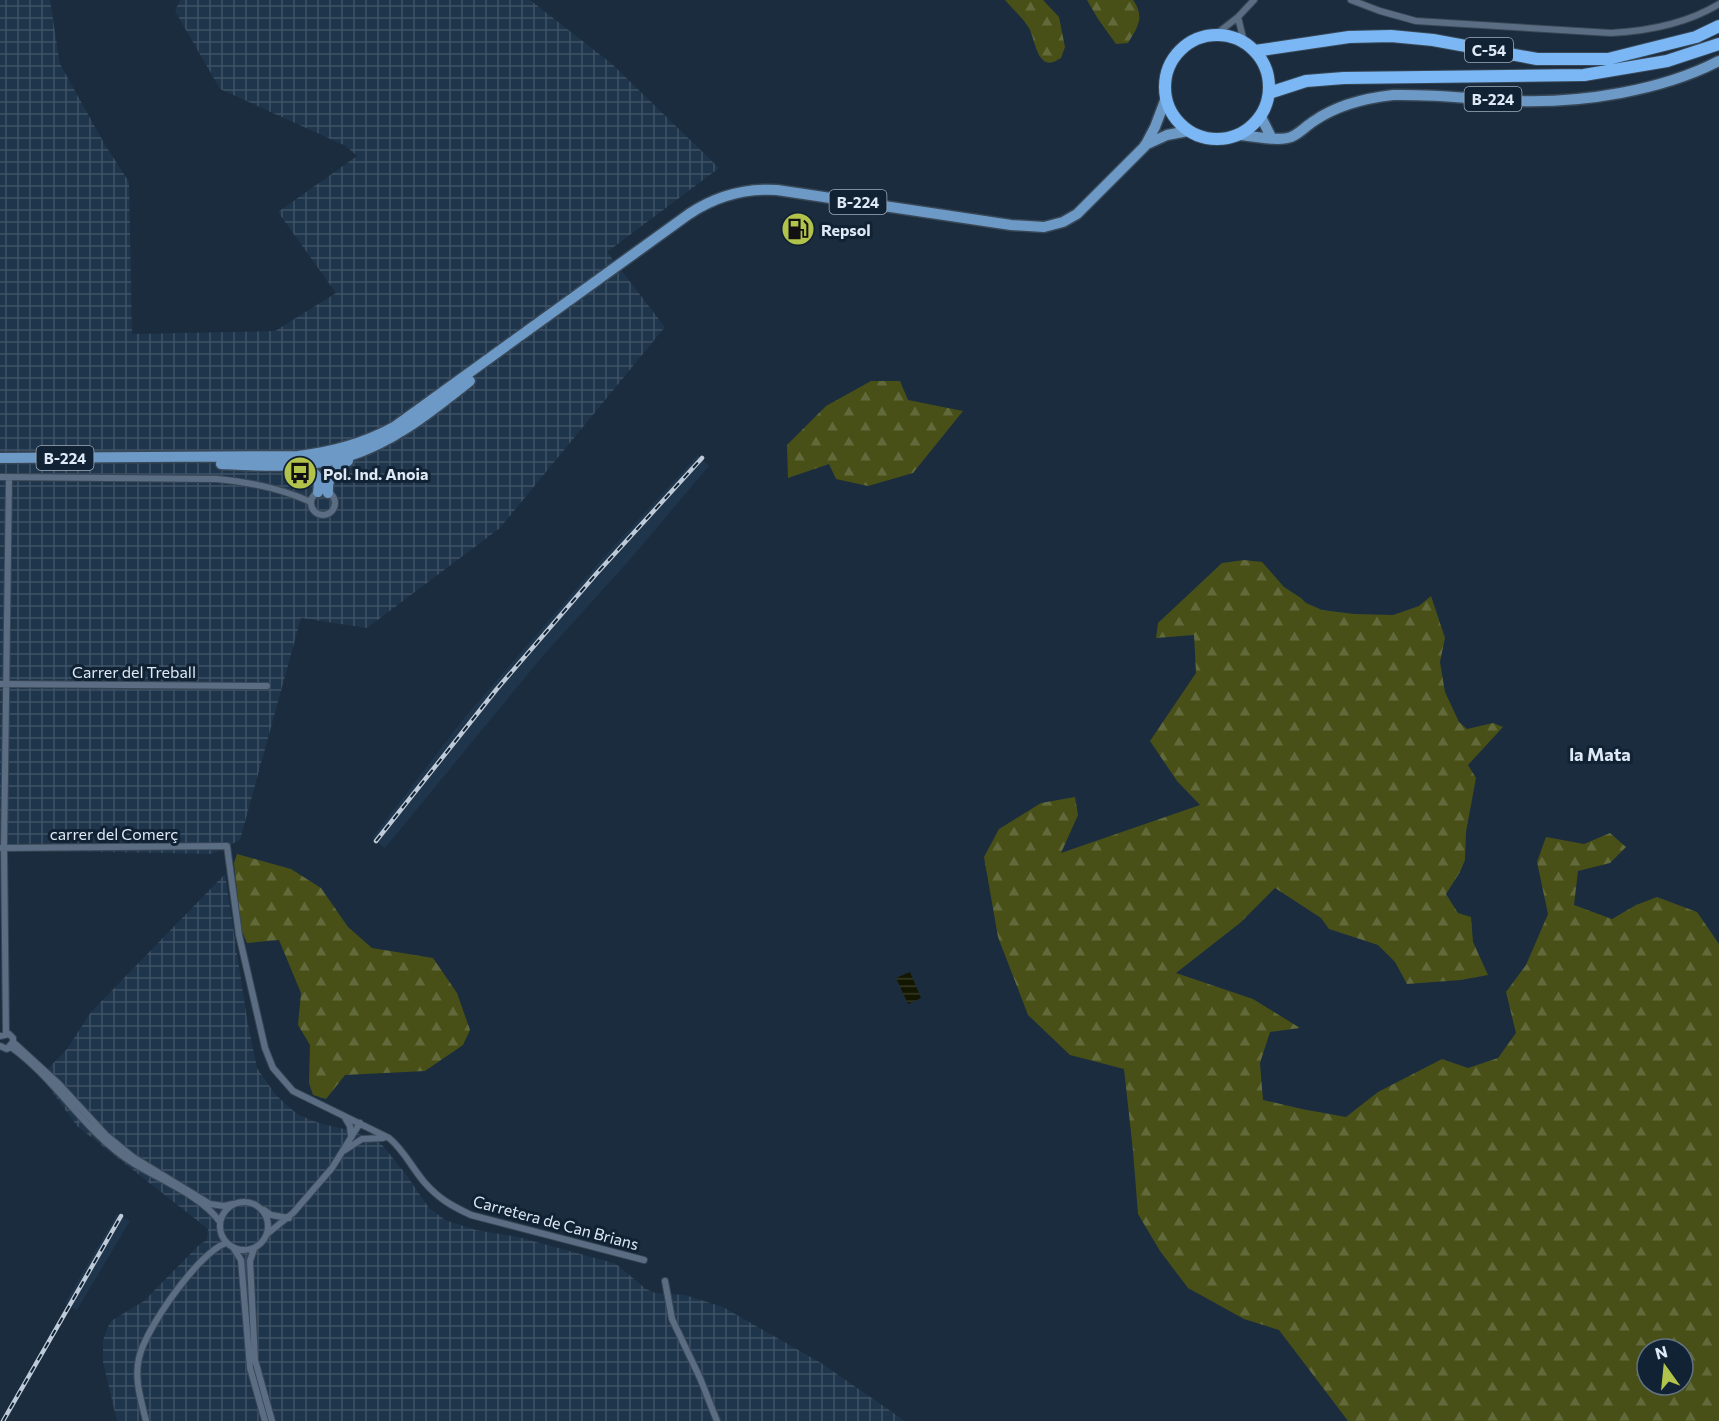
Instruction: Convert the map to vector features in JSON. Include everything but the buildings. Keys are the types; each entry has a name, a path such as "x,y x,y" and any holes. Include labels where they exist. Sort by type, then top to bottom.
{"highway":[{"name":"C-54","path":"1255,51 1349,37 1391,36 1433,40 1537,59 1608,59 1696,37 1719,26"},
{"path":"1188,131 1170,111 1166,98 1167,76 1176,55 1194,41 1215,35 1244,42 1255,51 1264,64 1269,78 1269,93 1261,117 1240,135"},
{"name":"C-54","path":"1269,93 1306,81 1344,78 1584,75 1667,61 1719,44"},
{"name":"B-224","path":"1188,131 1200,137 1213,139 1227,139 1240,135"}],"main road":[{"name":"B-224","path":"1240,135 1290,138 1314,120 1337,109 1373,97 1412,95 1518,100 1590,99 1676,78 1719,61"},
{"path":"1145,146 1166,98"},
{"path":"1261,117 1271,137"},
{"path":"1145,146 1167,135 1188,131"},
{"name":"B-224","path":"0,458 129,458 254,465 301,465 330,461 364,451 394,436 420,419 484,370 516,341 701,206 736,192 777,190 1026,227 1054,225 1077,214 1145,146"},
{"name":"B-224","path":"129,458 298,456 342,450 372,439 394,427 498,351 516,341"},
{"path":"319,496 335,468 364,451"},
{"path":"301,465 316,474 319,496"}],"street":[{"path":"1215,35 1254,0"},
{"path":"1351,0 1416,21 1611,33 1634,32 1682,21 1719,4"},
{"path":"1238,16 1244,42"},
{"path":"0,477 217,478 252,482 319,496"},
{"path":"0,1046 7,1049 12,1045 13,1038 3,1034 3,684 9,477"},
{"name":"Carrer del Treball","path":"3,684 267,686"},
{"name":"carrer del Comerç","path":"2,848 227,846"},
{"name":"Carretera de Can Brians","path":"227,846 239,935 265,1048 273,1068 293,1091 389,1138 398,1145 424,1182 446,1203 471,1215 644,1260"},
{"path":"12,1045 59,1084 106,1135 133,1157 210,1204 224,1206 242,1202 252,1203 271,1215 289,1218"},
{"path":"12,1045 55,1086 102,1138 131,1162 208,1207 220,1222"},
{"path":"343,1116 350,1126 351,1136"},
{"path":"267,1234 289,1218 345,1150 351,1136 362,1124"},
{"path":"362,1124 362,1139"},
{"path":"345,1150 362,1139 389,1138"},
{"path":"233,1204 225,1212 220,1222 220,1229 226,1243 242,1260 250,1368 265,1421"},
{"path":"234,1249 244,1251 254,1249 262,1243 269,1225 266,1215 260,1208"},
{"path":"146,1421 137,1373 138,1359 145,1338 199,1264 212,1249 226,1243"},
{"path":"254,1249 250,1261 255,1360 272,1421"},
{"path":"665,1281 672,1319 700,1378 717,1421"}],"shaded area":[{"path":"0,0 50,0 60,64 104,143 129,182 132,334 275,331 336,293 278,212 357,156 346,146 220,89 175,11 180,0 530,0 612,64 719,168 607,252 665,327 500,528 367,628 301,618 240,840 212,854 0,850"},
{"path":"698,455 709,466 627,563 542,657 385,848 372,838 465,717 602,559"},
{"path":"225,874 247,1019 257,1068 275,1094 290,1108 299,1115 319,1123 379,1141 429,1208 445,1220 476,1230 518,1237 616,1264 646,1289 655,1293 685,1295 723,1307 821,1363 905,1421 117,1421 103,1362 103,1341 106,1331 111,1321 144,1301 199,1245 207,1240 208,1229 77,1126 41,1076 67,1049 91,1012"},
{"path":"910,972 921,998 908,1004 896,978"},
{"path":"117,1214 130,1221 77,1310 65,1303"}],"green space":[{"path":"1005,0 1043,0 1059,17 1065,47 1061,58 1048,63 1041,58 1028,26"},
{"path":"1087,0 1133,0 1139,12 1139,22 1128,43 1116,44"},
{"path":"871,381 900,381 908,400 963,411 913,473 868,486 836,479 829,464 788,478 787,445 826,406"},
{"path":"1244,560 1262,562 1284,587 1306,603 1322,610 1393,615 1419,606 1431,596 1445,638 1440,662 1445,692 1459,722 1467,729 1493,723 1503,727 1468,765 1476,778 1466,832 1465,860 1446,894 1458,913 1471,917 1473,942 1488,975 1461,980 1407,984 1395,962 1378,945 1329,929 1321,918 1275,888 1240,923 1176,973 1253,999 1300,1028 1270,1032 1260,1063 1263,1100 1346,1117 1378,1092 1442,1059 1468,1068 1498,1058 1516,1033 1506,992 1526,965 1548,914 1537,862 1546,837 1584,844 1610,833 1626,847 1610,863 1578,871 1574,905 1612,919 1636,905 1657,897 1697,912 1719,944 1719,1421 1348,1421 1279,1330 1244,1319 1188,1288 1160,1251 1138,1214 1124,1069 1070,1055 1028,1015 998,937 984,857 999,829 1041,803 1075,797 1078,815 1061,853 1200,805 1177,781 1150,741 1196,673 1194,635 1156,638 1158,623 1222,563"},
{"path":"237,854 291,869 321,888 348,927 372,948 433,958 457,993 470,1030 463,1045 425,1071 345,1075 326,1099 313,1095 309,1083 310,1045 298,1025 301,993 279,940 247,943 241,929 234,863"}],"railway":[{"path":"376,841 496,690 597,573 702,458"},
{"path":"3,1421 121,1216"}],"place":[{"name":"Repsol","path":"798,229"},
{"name":"Pol. Ind. Anoia","path":"300,473"}],"district":[{"name":"la Mata","path":"1600,754"}]}
